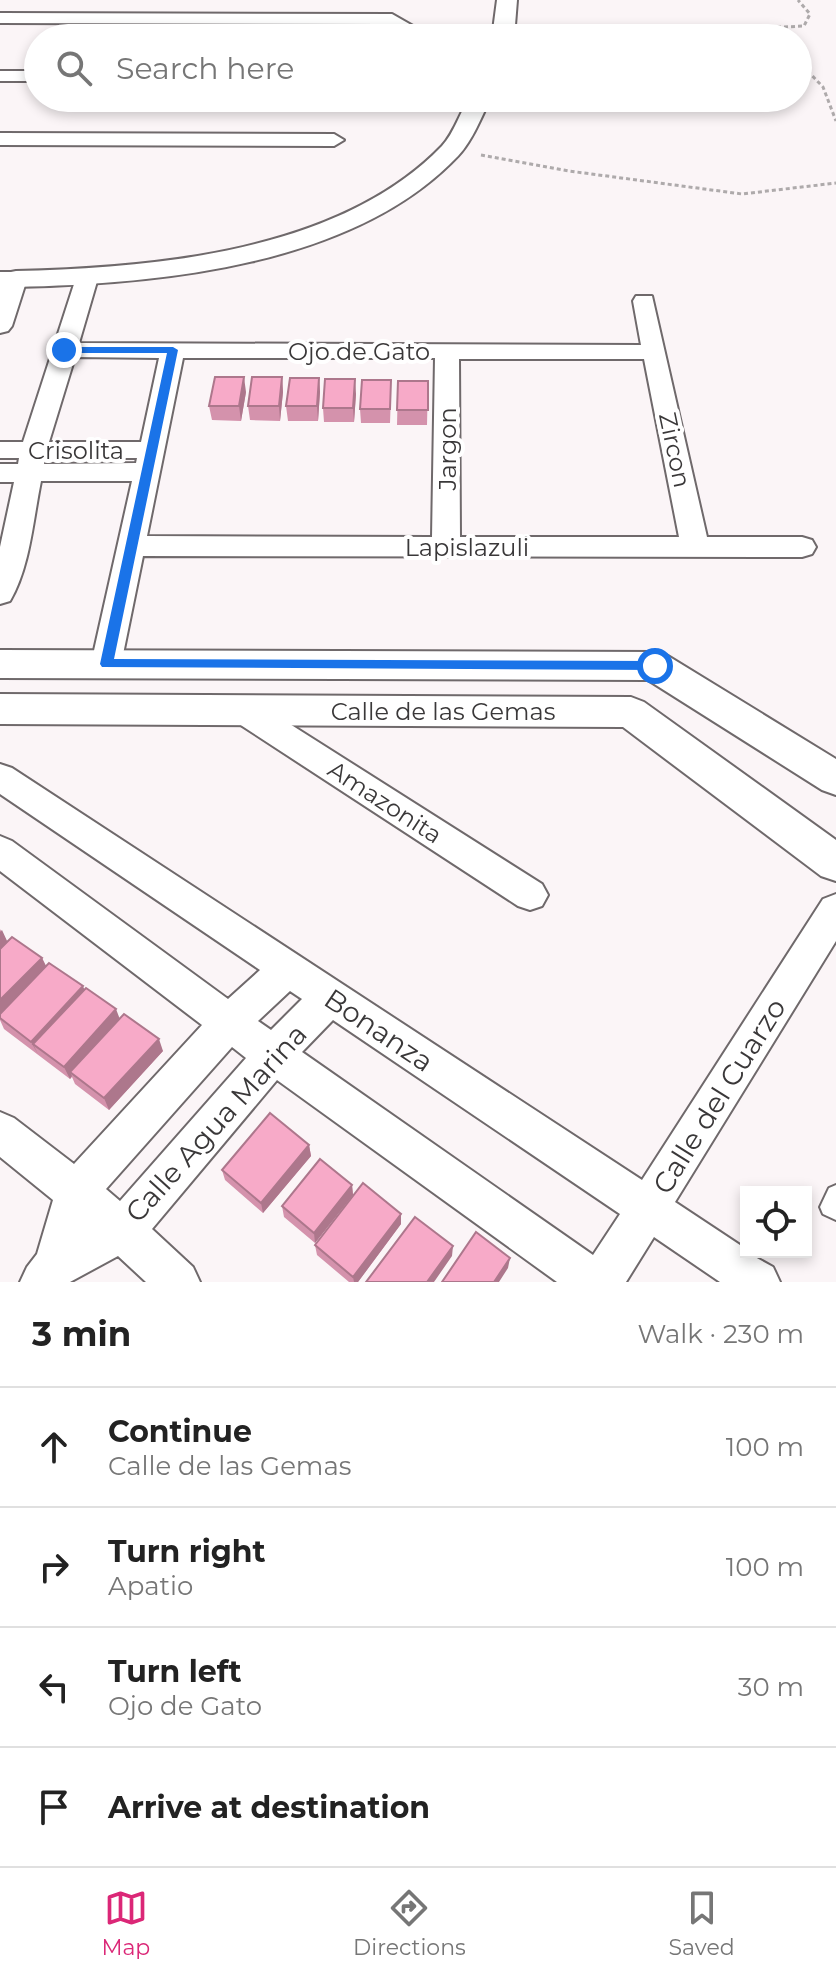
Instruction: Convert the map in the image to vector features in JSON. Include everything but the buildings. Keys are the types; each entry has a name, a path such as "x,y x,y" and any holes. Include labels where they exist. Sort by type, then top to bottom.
{"street":[{"path":"504,24 507,0"},
{"path":"0,18 392,19 401,24"},
{"path":"0,76 24,76"},
{"path":"0,326 8,279 87,278 159,271 246,255 349,220 406,189 451,149 472,112"},
{"path":"0,139 334,140"},
{"path":"0,594 8,538 87,278"},
{"name":"Zircon","path":"644,301 695,547"},
{"name":"Ojo de Gato","path":"64,350 654,352"},
{"path":"106,664 173,350"},
{"name":"Jargon","path":"446,547 447,351"},
{"name":"Crisolita","path":"0,450 32,461 149,461"},
{"name":"Crisolita","path":"0,473 32,461"},
{"name":"Lapislazuli","path":"131,546 802,547"},
{"name":"Calle de las Gemas","path":"0,664 655,666 836,779"},
{"name":"Calle de las Gemas","path":"0,709 631,712 836,863"},
{"name":"Amazonita","path":"241,709 530,895"},
{"name":"Bonanza","path":"0,777 758,1282"},
{"path":"0,851 229,1023 594,1282"},
{"name":"Calle del Cuarzo","path":"601,1282 836,910"},
{"name":"Calle Agua Marina","path":"48,1274 76,1192 229,1023 288,968"},
{"name":"Calle Agua Marina","path":"48,1274 121,1231 274,1054 330,997"},
{"path":"0,1132 76,1192 178,1282"}],"lane":[{"path":"836,1195 830,1207 836,1210"}],"path":[{"path":"798,0 810,14 805,24"},
{"path":"812,76 823,87 836,121"},
{"path":"451,149 569,171 742,194 836,183"}],"route":[{"path":"64,350 173,350 106,664 655,666"}]}
